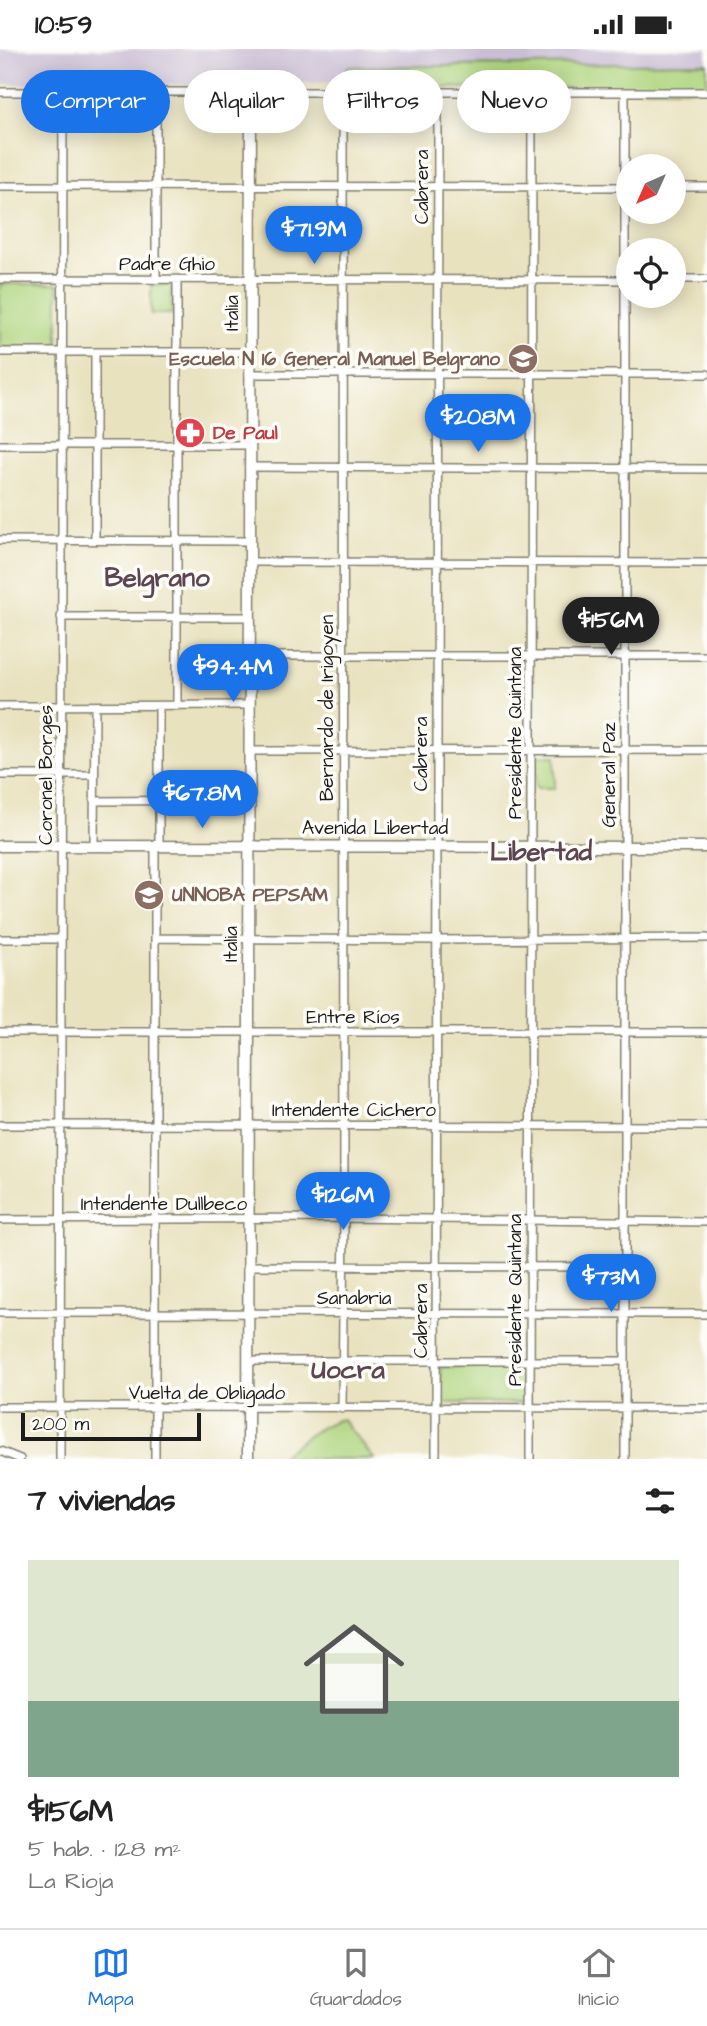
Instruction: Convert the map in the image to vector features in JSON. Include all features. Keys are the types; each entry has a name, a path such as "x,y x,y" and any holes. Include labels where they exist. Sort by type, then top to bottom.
{"street":[{"path":"0,92 21,92"},
{"path":"571,92 707,92"},
{"name":"General Paz","path":"625,92 626,154"},
{"name":"Coronel Borges","path":"60,1459 63,133"},
{"path":"156,133 156,280"},
{"name":"Italia","path":"248,1459 250,133"},
{"name":"Bernardo de Irigoyen","path":"342,1409 344,133"},
{"name":"Cabrera","path":"436,1459 438,133"},
{"name":"Presidente Quintana","path":"530,1459 532,133"},
{"path":"0,185 616,187"},
{"path":"686,187 707,187"},
{"name":"Padre Ghio","path":"0,279 616,279"},
{"path":"686,279 707,279"},
{"path":"177,280 177,706"},
{"name":"General Paz","path":"625,1459 626,308"},
{"path":"0,352 249,352"},
{"path":"95,352 95,540"},
{"path":"249,374 707,374"},
{"path":"0,445 249,445"},
{"path":"249,467 707,469"},
{"path":"0,540 249,541"},
{"path":"249,562 707,563"},
{"path":"61,617 249,617"},
{"path":"249,656 707,656"},
{"path":"0,705 249,705"},
{"path":"94,706 94,845"},
{"path":"155,1459 155,938 159,706"},
{"path":"248,751 707,750"},
{"path":"0,775 94,775"},
{"path":"94,801 248,800"},
{"name":"Avenida Libertad","path":"0,846 707,847"},
{"path":"155,938 707,938"},
{"path":"0,939 61,939"},
{"name":"Entre Ríos","path":"0,1033 707,1032"},
{"name":"Intendente Cichero","path":"0,1125 707,1126"},
{"name":"Intendente Dullbeco","path":"0,1220 344,1218 707,1222"},
{"path":"249,1266 625,1267"},
{"name":"Sanabria","path":"0,1313 707,1314"},
{"path":"248,1361 625,1361"},
{"name":"Vuelta de Obligado","path":"0,1407 707,1408"},
{"path":"0,1451 20,1459"}],"shaded area":[{"path":"0,49 707,49 707,63 348,67 348,70 323,70 323,83 309,83 309,70 184,70 184,85 170,85 170,70 21,70 21,84 0,84"}],"green space":[{"path":"707,63 707,89 571,88 571,70 457,70 457,88 443,88 443,70 347,70 347,67"},
{"path":"0,284 58,284 58,347 0,348"},
{"path":"151,285 171,285 172,314 151,314"},
{"path":"536,756 555,756 555,788 536,788"},
{"path":"524,1366 525,1403 441,1403 440,1367"},
{"path":"342,1419 374,1459 277,1459 316,1430"}],"place":[{"name":"Escuela N 16 General Manuel Belgrano","path":"523,359"},
{"name":"De Paul","path":"190,433"},
{"name":"UNNOBA PEPSAM","path":"149,895"}],"district":[{"name":"Belgrano","path":"157,578"},
{"name":"Libertad","path":"541,852"},
{"name":"Uocra","path":"348,1370"}]}
